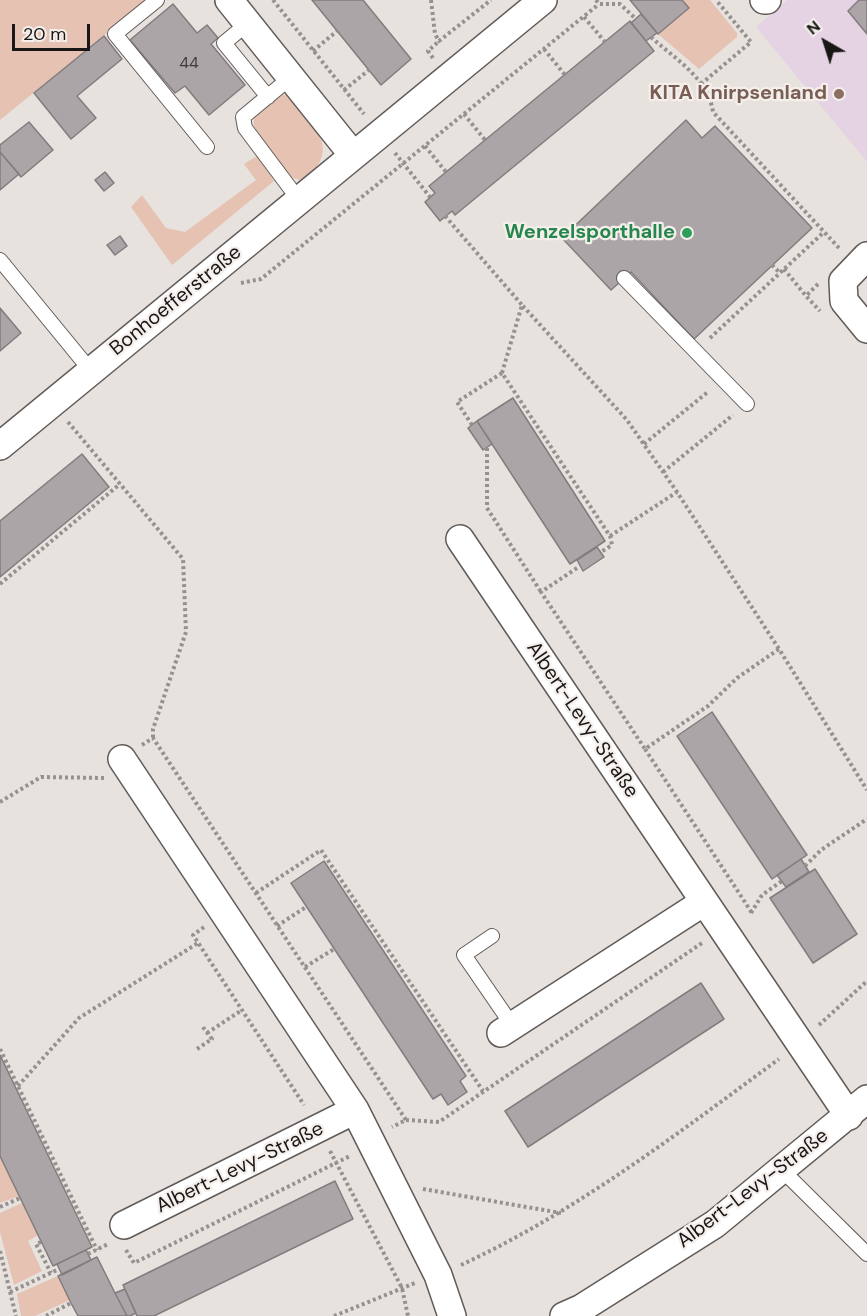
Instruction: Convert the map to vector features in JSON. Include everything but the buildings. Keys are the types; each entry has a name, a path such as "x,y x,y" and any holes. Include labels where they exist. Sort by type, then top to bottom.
{"street":[{"path":"229,0 353,155"},
{"name":"Bonhoefferstraße","path":"0,446 543,0"},
{"path":"867,256 843,282 844,301 867,329"},
{"name":"Albert-Levy-Straße","path":"460,539 799,1044 858,1108 715,1224 582,1308 564,1316"},
{"path":"128,769 355,1110 438,1275 452,1316"},
{"path":"506,1029 704,902"},
{"name":"Albert-Levy-Straße","path":"120,1238 355,1110"}],"lane":[{"path":"157,0 115,34 207,147"},
{"path":"247,24 224,43 268,97"},
{"path":"290,78 243,117 245,128 299,200"},
{"path":"0,260 92,370"},
{"path":"624,278 747,404"},
{"path":"492,936 464,955 506,1029"},
{"path":"782,1170 867,1254"}],"path":[{"path":"273,0 430,197"},
{"path":"431,0 435,34 439,41 491,0"},
{"path":"596,0 599,4"},
{"path":"701,84 751,42 716,0"},
{"path":"238,284 261,279 599,4 610,2 627,8 636,19"},
{"path":"627,8 632,3"},
{"path":"584,17 604,42"},
{"path":"313,51 338,31"},
{"path":"651,37 685,65 711,96 713,112 830,239"},
{"path":"544,49 565,75"},
{"path":"344,90 369,69"},
{"path":"464,114 485,140"},
{"path":"425,146 446,172"},
{"path":"446,216 522,305 627,420 677,492 779,649 867,790"},
{"path":"696,351 824,232"},
{"path":"772,265 782,271 806,296"},
{"path":"472,425 458,402 502,373 522,305"},
{"path":"502,373 610,536 612,545 601,552"},
{"path":"644,444 723,379"},
{"path":"663,472 747,404"},
{"path":"64,417 183,559 186,632 153,729 153,738 406,1120"},
{"path":"487,448 487,508 753,911 762,895 782,881"},
{"path":"0,584 120,484"},
{"path":"610,536 677,492"},
{"path":"542,592 577,568"},
{"path":"645,749 708,706 737,678 779,649"},
{"path":"0,802 41,777 128,769 153,738"},
{"path":"805,866 821,850 867,819"},
{"path":"256,893 321,850 484,1091"},
{"path":"278,926 306,907"},
{"path":"224,913 193,934 320,1128 402,1288 408,1316"},
{"path":"88,1254 120,1238 134,1263 336,1163 406,1120 439,1122 723,929"},
{"path":"18,1086 79,1018 198,943"},
{"path":"305,967 334,949"},
{"path":"334,1316 438,1275 561,1213 636,1165 799,1044 867,981"},
{"path":"207,1033 242,1010"},
{"path":"198,1049 212,1040 202,1026"},
{"path":"0,1049 97,1250"},
{"path":"399,1199 424,1188 561,1213"},
{"path":"0,1207 20,1198"},
{"path":"41,1242 36,1244 51,1274"},
{"path":"0,1251 16,1316"},
{"path":"10,1292 60,1269"},
{"path":"46,1316 71,1303"}],"shaded area":[{"path":"0,0 148,0 0,120"},
{"path":"682,0 710,0 737,33 737,37 699,69 658,34 689,9"},
{"name":"KITA Knirpsenland","path":"788,0 867,0 867,162 756,27"},
{"path":"280,94 288,95 307,117 315,127 323,147 321,158 315,169 303,181 287,176 254,126 258,111"},
{"path":"257,156 274,181 172,265 131,207 142,195 166,228 185,232 256,180 244,164"},
{"path":"0,1156 19,1196 0,1203"},
{"path":"22,1203 38,1235 28,1241 42,1271 14,1285 0,1232 0,1213"},
{"path":"58,1276 70,1300 35,1316 21,1316 17,1294"}],"place":[{"name":"KITA Knirpsenland","path":"839,94"},
{"name":"Wenzelsporthalle","path":"687,233"}]}
